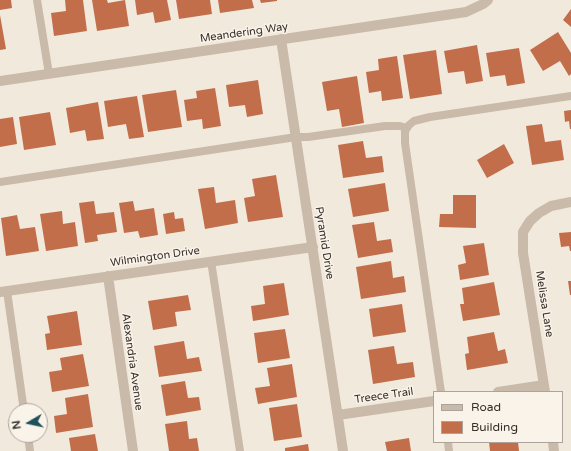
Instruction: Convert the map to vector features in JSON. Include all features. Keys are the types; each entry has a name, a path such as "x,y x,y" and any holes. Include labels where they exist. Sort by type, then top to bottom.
{"street":[{"name":"Meandering Way","path":"0,81 466,12 484,4 488,0"},
{"name":"Pyramid Drive","path":"281,39 343,451"},
{"name":"Melissa Lane","path":"545,389 523,253 523,232 530,220 539,213 551,206 571,202"},
{"name":"Wilmington Drive","path":"3,292 313,247"},
{"name":"Alexandria Avenue","path":"108,276 133,451"},
{"path":"514,391 545,389"},
{"name":"Treece Trail","path":"338,415 433,401"}],"lane":[{"path":"37,0 49,74"},
{"path":"440,391 405,143 405,131 414,121 430,117 571,96"},
{"path":"0,182 296,137 308,137 385,126 400,126 407,128"},
{"path":"210,261 240,451"},
{"path":"3,292 23,403"}],"building":[{"path":"0,0 11,0 12,8 0,10"},
{"path":"65,0 83,0 87,31 54,36 51,13 66,11"},
{"path":"92,0 107,0 108,3 125,0 129,26 97,31"},
{"path":"135,0 167,0 171,20 155,23 153,12 137,15"},
{"path":"176,0 210,0 212,14 179,19"},
{"path":"218,0 252,0 254,8 220,13"},
{"path":"260,0 277,0 277,1 261,3"},
{"path":"571,9 571,27 563,20"},
{"path":"0,15 6,49 0,50"},
{"path":"558,32 571,53 571,74 569,76 560,61 543,71 530,50"},
{"path":"477,45 483,81 466,84 464,71 448,73 444,51"},
{"path":"519,48 525,83 507,86 505,75 490,77 486,53"},
{"path":"436,50 442,94 410,99 403,55"},
{"path":"397,56 403,98 382,101 381,91 369,93 366,72 379,70 378,59"},
{"path":"357,76 364,123 342,127 339,109 327,111 322,82"},
{"path":"258,80 263,114 247,117 245,105 229,107 226,85"},
{"path":"215,88 221,126 203,129 202,119 187,121 184,100 197,98 196,91"},
{"path":"176,90 182,127 148,132 142,95"},
{"path":"137,96 144,137 129,139 126,124 108,127 104,101"},
{"path":"98,102 104,139 87,141 85,130 70,133 66,108"},
{"path":"571,110 570,129 569,121 565,122 564,111"},
{"path":"50,112 56,145 24,150 19,117"},
{"path":"13,117 17,144 0,147 0,119"},
{"path":"542,124 545,142 561,140 564,160 532,165 526,126"},
{"path":"363,141 366,158 382,156 384,172 343,178 338,145"},
{"path":"504,144 514,163 487,178 477,160"},
{"path":"276,175 283,217 248,222 244,198 255,196 252,179"},
{"path":"385,183 389,211 353,217 348,189"},
{"path":"214,187 216,203 235,200 238,223 205,229 198,189"},
{"path":"453,195 476,195 476,228 439,227 440,214 453,214"},
{"path":"94,201 96,214 114,212 117,232 97,235 98,241 85,243 79,203"},
{"path":"133,201 135,211 154,208 158,235 140,238 138,231 124,233 119,203"},
{"path":"62,211 63,224 75,222 78,246 46,251 40,214"},
{"path":"174,212 175,219 183,218 185,231 166,234 163,214"},
{"path":"17,215 20,229 35,227 39,251 6,256 1,218"},
{"path":"374,222 377,241 391,239 393,252 358,258 352,225"},
{"path":"571,232 570,251 569,246 561,247 559,233"},
{"path":"484,243 489,275 460,280 458,265 466,263 463,246"},
{"path":"391,261 393,278 404,276 406,292 361,299 356,267"},
{"path":"568,281 571,281 571,295 570,295"},
{"path":"494,282 500,315 463,321 460,304 464,304 462,288"},
{"path":"284,283 289,315 253,321 251,306 265,304 263,286"},
{"path":"188,295 191,310 175,312 177,326 153,330 148,301"},
{"path":"402,304 406,332 373,337 369,309"},
{"path":"77,311 82,345 47,350 45,334 50,333 47,316"},
{"path":"285,329 290,358 258,363 254,333"},
{"path":"494,332 498,351 505,349 508,363 467,370 465,354 469,353 467,337"},
{"path":"184,341 187,359 199,357 202,371 159,377 154,346"},
{"path":"394,346 397,364 413,362 415,377 373,384 368,350"},
{"path":"83,354 89,386 52,392 49,372 62,370 60,358"},
{"path":"292,364 297,397 258,404 255,388 270,386 267,368"},
{"path":"185,381 188,398 199,397 201,410 166,416 161,385"},
{"path":"88,394 93,427 56,433 54,416 67,414 65,398"},
{"path":"297,404 302,437 274,441 269,408"},
{"path":"187,421 189,439 197,438 199,451 169,451 165,424"},
{"path":"95,434 98,451 71,451 69,438"},
{"path":"409,438 411,451 387,451 385,442"},
{"path":"489,443 518,443 519,451 490,451"},
{"path":"308,444 309,451 285,451 285,448"}]}
